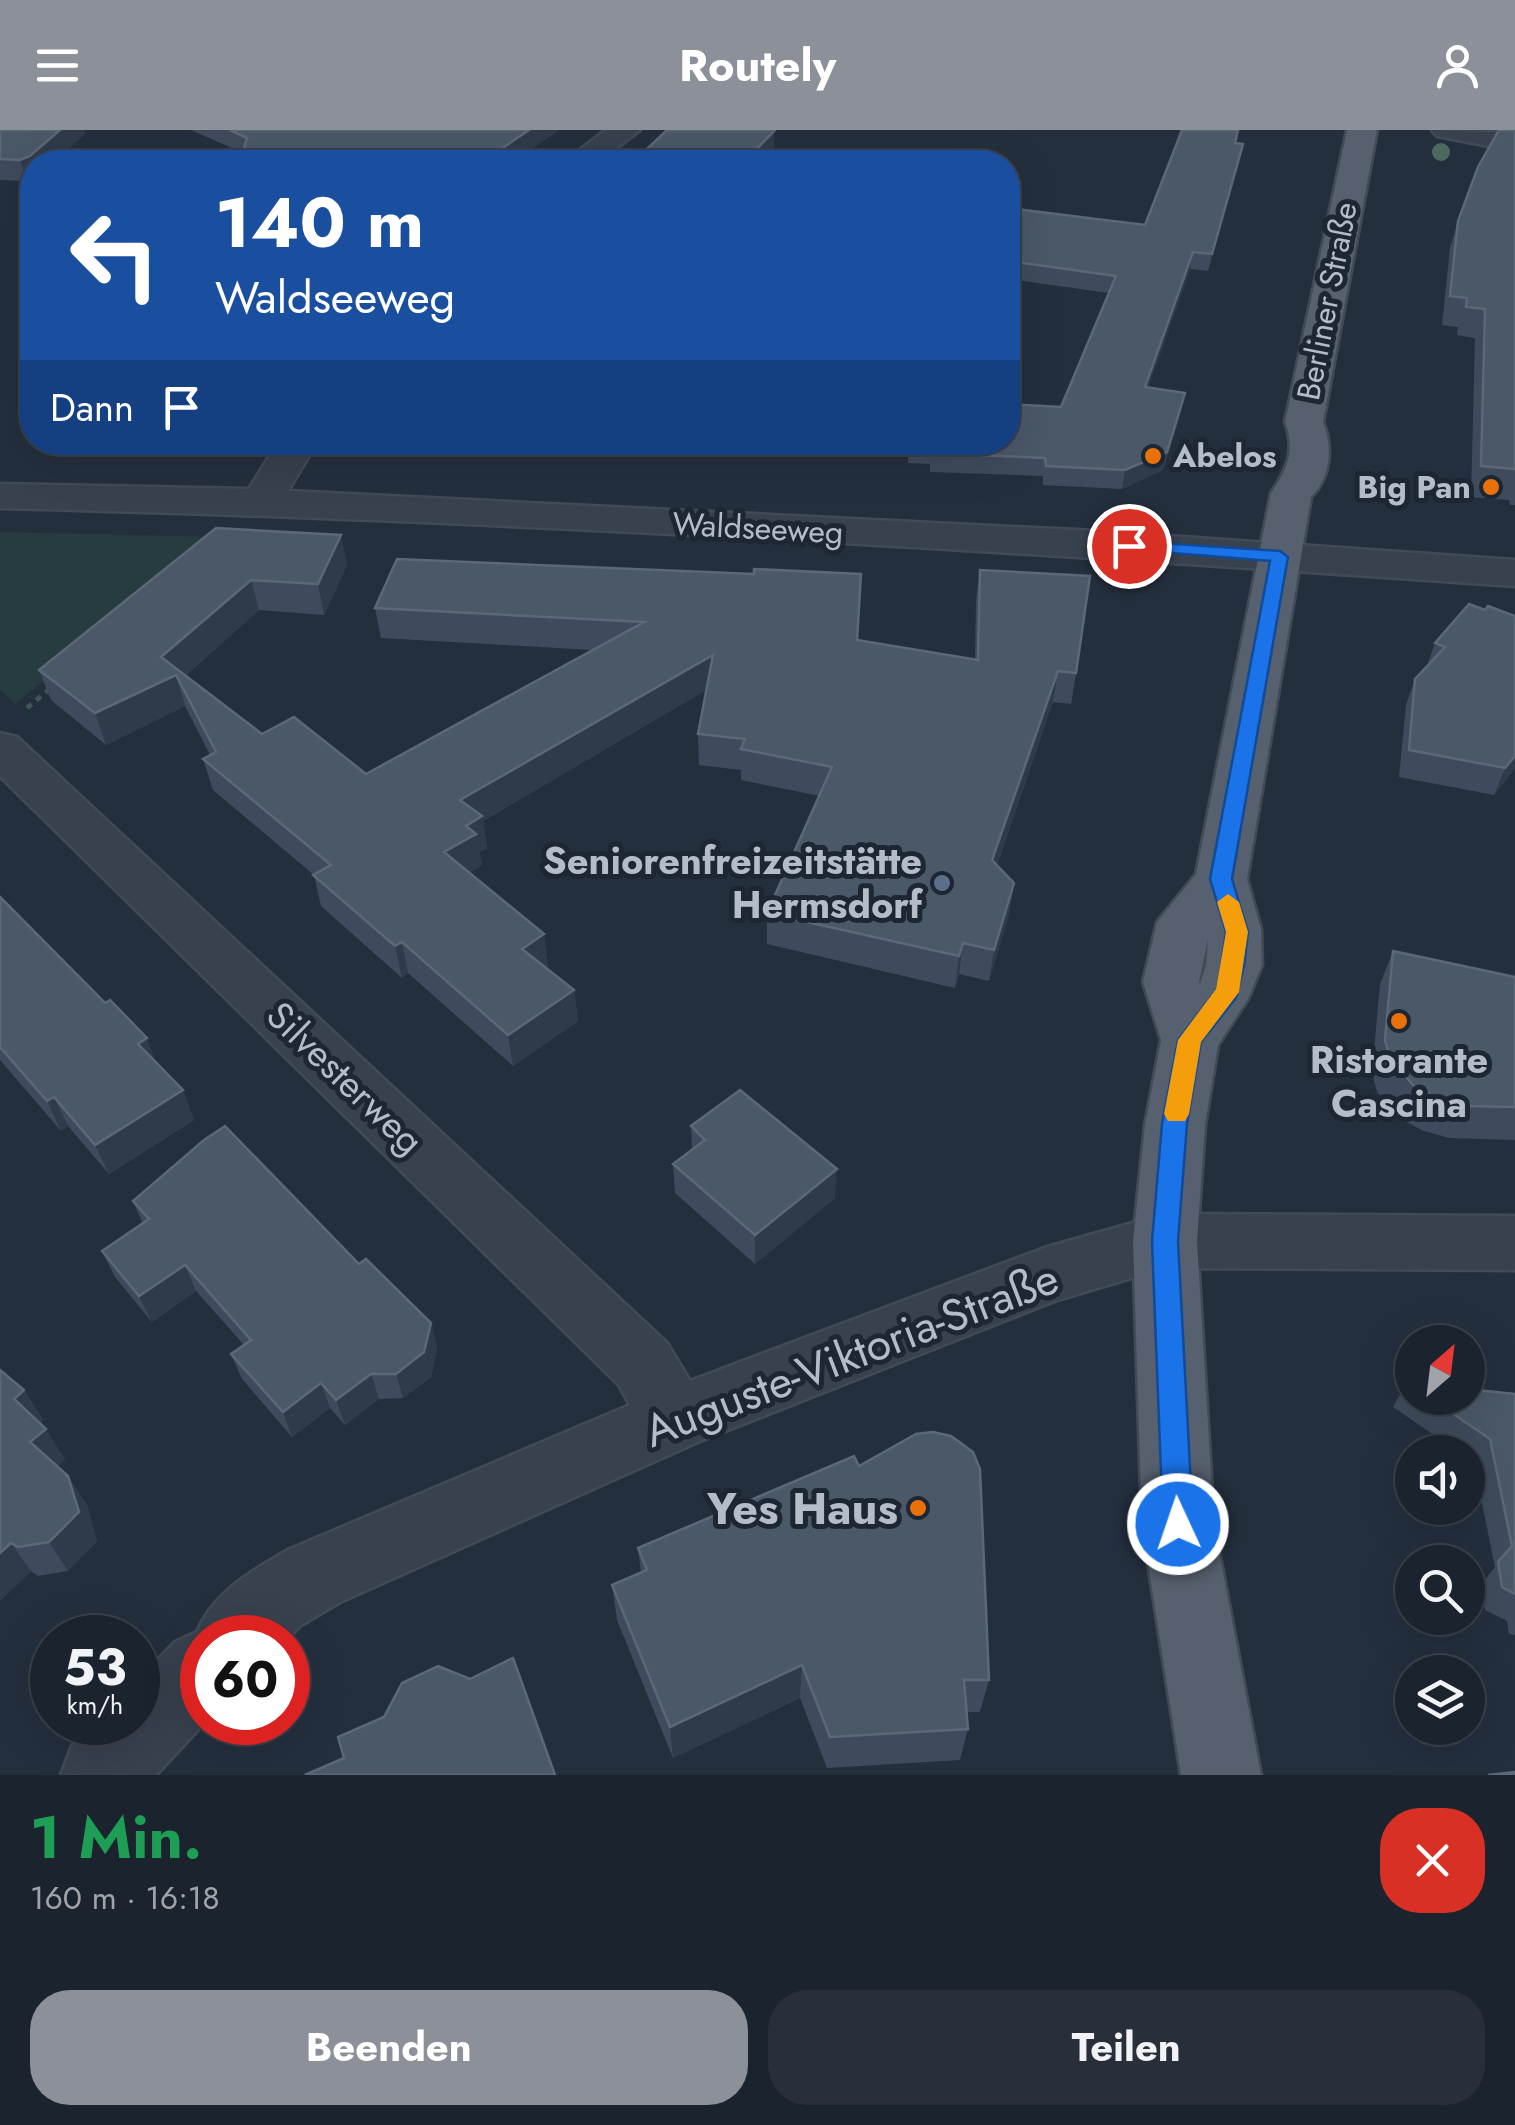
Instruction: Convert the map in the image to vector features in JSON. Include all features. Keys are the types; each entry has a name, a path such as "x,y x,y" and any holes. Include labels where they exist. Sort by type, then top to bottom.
{"main road":[{"name":"Berliner Straße","path":"1280,557 1290,493 1272,475 1278,442 1280,432 1304,422 1362,130"},
{"path":"1221,1775 1178,1524 1165,1241 1175,1124 1190,1040 1228,992 1237,932 1221,879 1280,557"}],"street":[{"path":"596,150 625,130"},
{"path":"1447,130 1515,142"},
{"path":"262,502 290,455"},
{"name":"Waldseeweg","path":"0,496 262,502 1096,544 1515,574"},
{"name":"Silvesterweg","path":"9,732 643,1364 675,1420"},
{"name":"Auguste-Viktoria-Straße","path":"257,1615 274,1598 314,1576 675,1420 1047,1274 1165,1241 1515,1243"},
{"path":"101,1775 180,1692"}],"path":[{"path":"9,732 64,678"}],"green space":[{"path":"0,532 220,537 15,704 0,690"}],"building":[{"path":"0,130 60,130 37,150 20,150 20,160 0,159"},
{"path":"230,130 529,130 500,150 244,150 247,138"},
{"path":"667,130 774,131 756,150 646,150"},
{"path":"1182,130 1238,130 1235,143 1243,144 1212,254 1193,252 1145,387 1185,393 1167,452 1125,470 1046,466 1045,458 977,455 1020,455 1020,405 1061,407 1116,276 1020,263 1020,209 1145,225"},
{"path":"1499,130 1515,130 1515,469 1481,466 1485,309 1466,307 1467,298 1450,296 1458,221 1478,167"},
{"path":"216,528 341,535 318,584 251,580 161,657 262,734 294,717 366,774 644,622 375,608 397,559 754,574 754,569 861,574 857,640 978,660 980,570 1090,576 1076,673 1058,671 992,860 1014,883 994,950 963,943 959,956 767,913 832,767 741,749 745,739 698,734 713,655 460,800 482,816 466,826 476,834 444,852 544,934 522,949 574,990 508,1035 402,942 395,946 313,875 331,865 203,759 216,752 176,675 95,713 39,670"},
{"path":"1469,604 1515,616 1515,756 1505,768 1409,750 1415,679 1445,647 1435,643"},
{"path":"0,897 105,1003 110,1000 147,1038 138,1044 183,1090 95,1145 54,1097 47,1101 0,1047"},
{"path":"1393,951 1515,977 1515,1107 1466,1106 1439,1099 1414,1086 1390,1059 1385,1040"},
{"path":"740,1090 837,1169 755,1235 673,1164 705,1140 691,1126"},
{"path":"225,1126 359,1264 366,1259 431,1323 424,1352 396,1374 371,1374 336,1400 321,1383 283,1412 231,1354 251,1340 185,1265 139,1296 102,1251 149,1219 133,1201"},
{"path":"0,1370 24,1390 14,1399 46,1429 30,1442 68,1476 79,1512 49,1542 18,1547 11,1543 0,1553"},
{"path":"1485,1391 1515,1394 1515,1594 1502,1587 1498,1562 1512,1546 1490,1439 1455,1415 1485,1415"},
{"path":"916,1434 951,1436 973,1452 980,1469 989,1680 964,1680 968,1729 830,1737 802,1665 670,1727 612,1585 647,1570 638,1548 854,1456 859,1466"},
{"path":"513,1658 555,1775 305,1775 344,1758 338,1737 384,1717 402,1683 438,1666 470,1679"}],"slow traffic":[{"path":"1177,1114 1190,1040 1228,992 1237,932 1228,902"}],"place":[{"name":"Abelos","path":"1153,456"},
{"name":"Big Pan","path":"1491,487"},
{"name":"Seniorenfreizeitstätte Hermsdorf","path":"942,883"},
{"name":"Ristorante Cascina","path":"1399,1021"},
{"name":"Yes Haus","path":"918,1508"}],"route":[{"path":"1129,546 1280,557 1221,879 1237,932 1228,992 1190,1040 1175,1124 1165,1241 1178,1524"}]}
